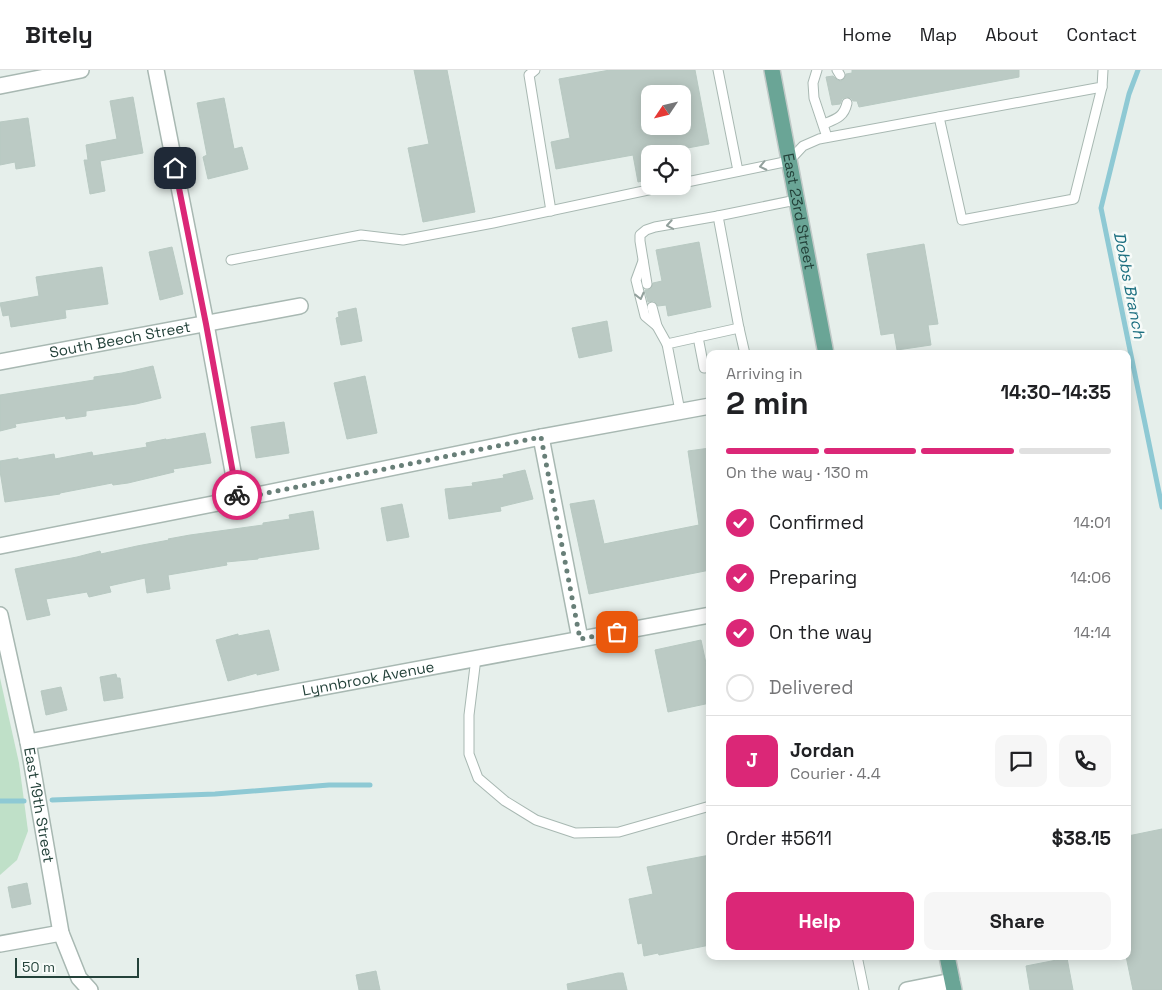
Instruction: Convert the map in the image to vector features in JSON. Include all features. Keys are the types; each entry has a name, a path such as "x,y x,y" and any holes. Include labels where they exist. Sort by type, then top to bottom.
{"main road":[{"name":"East 23rd Street","path":"772,70 825,350"},
{"path":"948,960 953,986"}],"street":[{"path":"0,86 80,70"},
{"path":"156,70 238,499"},
{"name":"South Beech Street","path":"0,362 300,306"},
{"path":"0,546 541,437 706,407"},
{"path":"541,437 580,639"},
{"name":"East 19th Street","path":"0,615 28,742 61,933 79,978 90,990"},
{"name":"Lynnbrook Avenue","path":"28,742 706,616"},
{"path":"0,944 61,933"},
{"path":"907,990 953,986"}],"lane":[{"path":"535,70 529,76 551,211"},
{"path":"718,70 738,171"},
{"path":"817,70 813,83 814,98 827,137"},
{"path":"939,117 962,220 1074,199 1102,87 1103,70"},
{"path":"691,181 789,161 803,146 827,137 1102,87"},
{"path":"824,124 837,118 845,110 847,103"},
{"path":"231,260 361,234 403,240 641,192"},
{"path":"647,284 640,242 640,235 646,230 796,200"},
{"path":"718,216 743,350"},
{"path":"643,261 636,280 645,316 657,326"},
{"path":"652,307 657,326 668,344 680,412"},
{"path":"668,344 739,328"},
{"path":"698,337 704,368 706,368"},
{"path":"476,658 469,715 469,754 478,778 505,801 536,820 575,832 620,832 706,807"},
{"path":"858,960 864,990"}],"green space":[{"path":"0,678 19,763 28,831 17,860 0,875"}],"building":[{"path":"414,70 447,70 475,212 423,222 408,148 429,144"},
{"path":"610,70 695,70 709,144 691,147 691,145 641,145 641,181 638,182 633,155 556,169 551,142 570,138 559,79"},
{"path":"852,70 1019,70 1019,77 859,107 857,101 846,97 842,99 840,104 832,105 826,77 833,76 841,81 845,78 846,74 852,73"},
{"path":"133,97 143,153 100,161 105,191 90,194 84,160 88,160 86,145 117,139 110,101"},
{"path":"224,98 234,149 242,147 248,169 208,179 203,157 207,155 197,103"},
{"path":"28,118 35,166 16,169 15,162 0,165 0,122"},
{"path":"699,242 711,307 668,316 666,305 658,306 654,301 648,302 645,290 651,288 653,283 662,281 656,250"},
{"path":"924,244 938,324 928,325 931,345 897,350 894,333 881,335 867,254"},
{"path":"172,247 183,294 160,300 149,252"},
{"path":"102,267 108,304 65,310 66,318 11,327 9,315 3,316 0,303 39,296 36,277"},
{"path":"356,308 362,341 341,345 336,318 339,317 338,312"},
{"path":"607,321 612,351 579,358 572,328"},
{"path":"153,366 161,398 136,404 86,411 86,416 66,419 65,416 15,424 16,427 0,431 0,395 94,380 94,377"},
{"path":"365,376 377,433 347,439 334,383"},
{"path":"284,422 289,453 256,458 251,427"},
{"path":"205,433 211,463 173,469 174,472 128,483 113,485 112,483 60,494 5,502 0,461 54,454 55,459 92,452 93,456 147,447 146,443"},
{"path":"706,449 706,571 589,594 570,504 594,500 604,544 699,525 688,451"},
{"path":"525,470 533,499 500,507 501,511 449,519 445,489 473,486 472,483 504,478 503,475"},
{"path":"402,504 409,537 387,541 381,508"},
{"path":"313,511 319,549 226,562 227,565 168,575 170,589 147,593 145,578 109,586 111,592 89,597 87,592 46,599 50,615 27,620 15,569 100,551 101,554 190,535 263,525 263,523 290,519 289,515"},
{"path":"269,630 279,670 257,675 257,673 228,681 216,640 238,634 238,636"},
{"path":"701,640 706,663 706,704 668,712 655,650"},
{"path":"116,674 117,678 120,678 123,698 104,701 100,677"},
{"path":"61,687 67,710 46,715 41,691"},
{"path":"1162,829 1162,990 1133,990 1127,960 1131,960 1131,835"},
{"path":"706,856 706,946 644,956 642,943 638,944 629,899 653,894 647,867"},
{"path":"27,883 31,904 12,908 8,887"},
{"path":"1057,960 1067,960 1073,990 1030,990 1026,966"},
{"path":"376,971 380,990 359,990 356,975"},
{"path":"623,973 627,990 568,990 567,984"}],"waterway":[{"name":"Dobbs Branch","path":"1130,350 1101,208 1129,94 1138,70"},
{"name":"Dobbs Branch","path":"1131,355 1162,507"},
{"path":"52,800 215,794 329,785 370,785"},
{"path":"0,801 24,801"}],"way so far":[{"path":"237,495 238,499 541,437 580,639 617,632"}],"route":[{"path":"175,168 237,495"}]}
